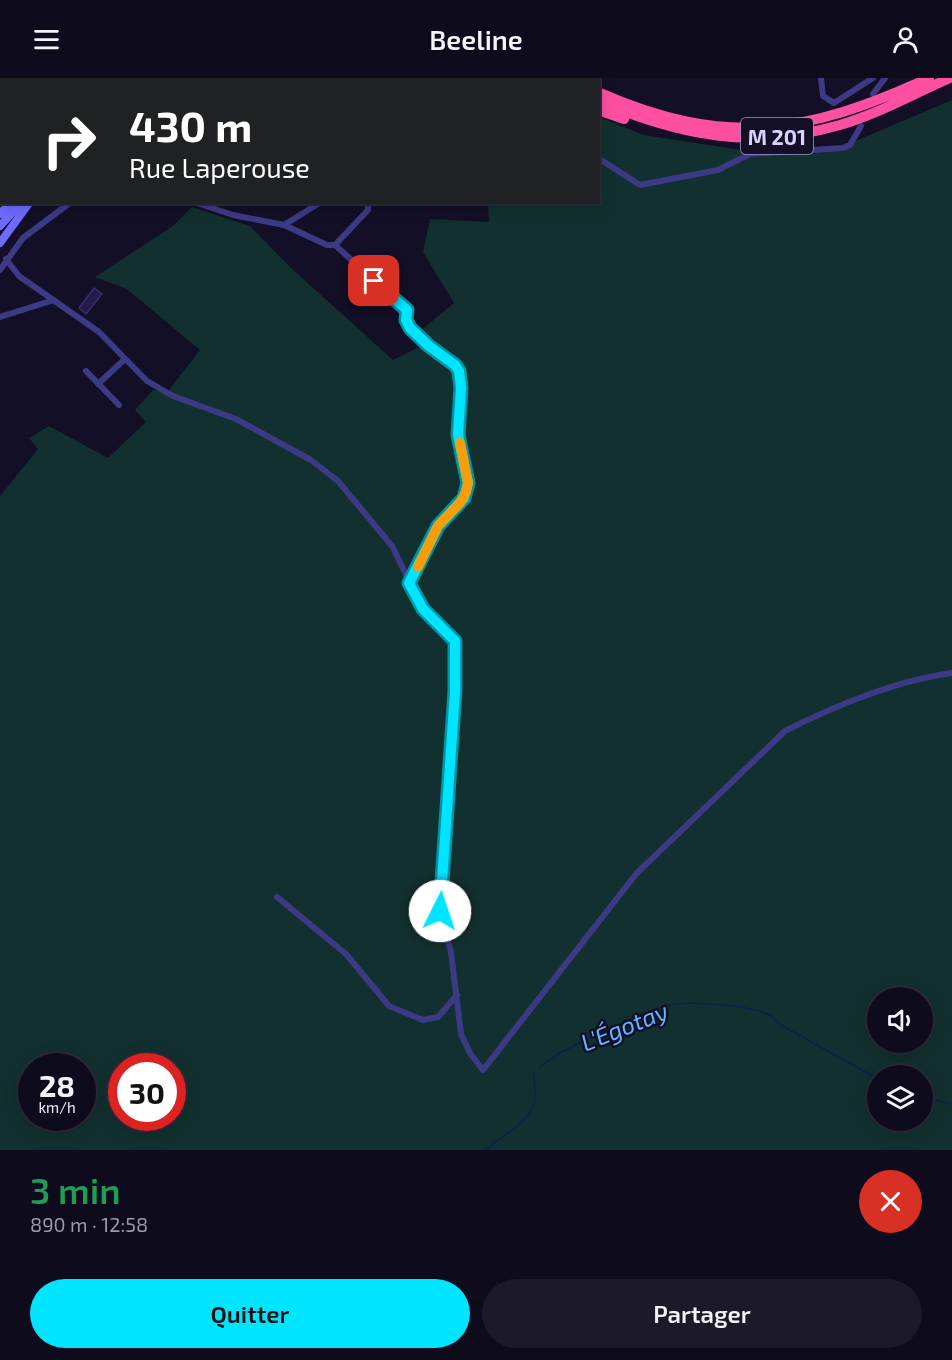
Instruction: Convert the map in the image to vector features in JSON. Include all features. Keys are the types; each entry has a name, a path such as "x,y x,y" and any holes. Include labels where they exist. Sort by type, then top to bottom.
{"highway":[{"name":"M 201","path":"600,93 666,117 719,126 765,128 828,118 860,108 929,78"},
{"name":"M 201","path":"600,102 675,130 730,137 767,138 802,134 862,117 950,78"},
{"path":"600,85 629,100 663,112 719,126"},
{"path":"600,111 617,117 675,130"}],"main road":[{"path":"0,226 20,204"},
{"path":"0,243 29,204"}],"street":[{"path":"821,78 823,96 834,103 873,78"},
{"path":"873,94 885,78"},
{"path":"600,159 640,185 718,170 750,154 843,148 857,136 861,126"},
{"path":"0,270 23,238 68,204"},
{"path":"200,204 233,215 284,225 327,245 335,245 407,310 406,320 410,328 429,346 455,365 459,371 461,388 458,435 468,483 466,492 460,503 438,526 409,583"},
{"path":"284,225 319,204"},
{"path":"335,245 368,210 368,204"},
{"path":"6,259 19,276 99,332 142,376 166,393 236,419 311,460 327,472 347,491 392,546 423,609 455,641 455,691 440,911 452,952 461,1034 470,1053 483,1070 636,874 786,730 808,719 909,681 952,673"},
{"path":"0,318 54,300"},
{"path":"98,384 125,358"},
{"path":"86,371 119,405"},
{"path":"277,897 346,954 389,1006 423,1020 438,1017 457,995"}],"green space":[{"path":"952,100 952,1150 0,1150 0,496 38,449 29,438 49,426 108,458 146,422 135,410 153,390 168,391 200,350 127,289 95,277 173,226 192,207 250,226 291,268 393,360 425,344 419,332 454,303 423,252 430,219 489,222 488,204 600,204 600,117 644,135 760,153 839,148"}],"building":[{"path":"94,288 102,294 86,314 79,308"}],"waterway":[{"name":"L'Égotay","path":"622,1023 658,1008 679,1004 722,1005 751,1009 771,1016 781,1025 867,1073"},
{"name":"L'Égotay","path":"539,1068 556,1055 612,1027"},
{"name":"L'Égotay","path":"486,1150 521,1123 532,1109 535,1101 534,1073"},
{"name":"L'Égotay","path":"933,1100 952,1104"}],"slow traffic":[{"path":"418,567 438,526 464,498 468,483 460,443"}],"route":[{"path":"374,281 407,310 406,320 410,328 458,368 461,388 458,435 468,483 466,492 460,503 438,526 409,583 423,609 455,641 455,691 440,911"}]}
